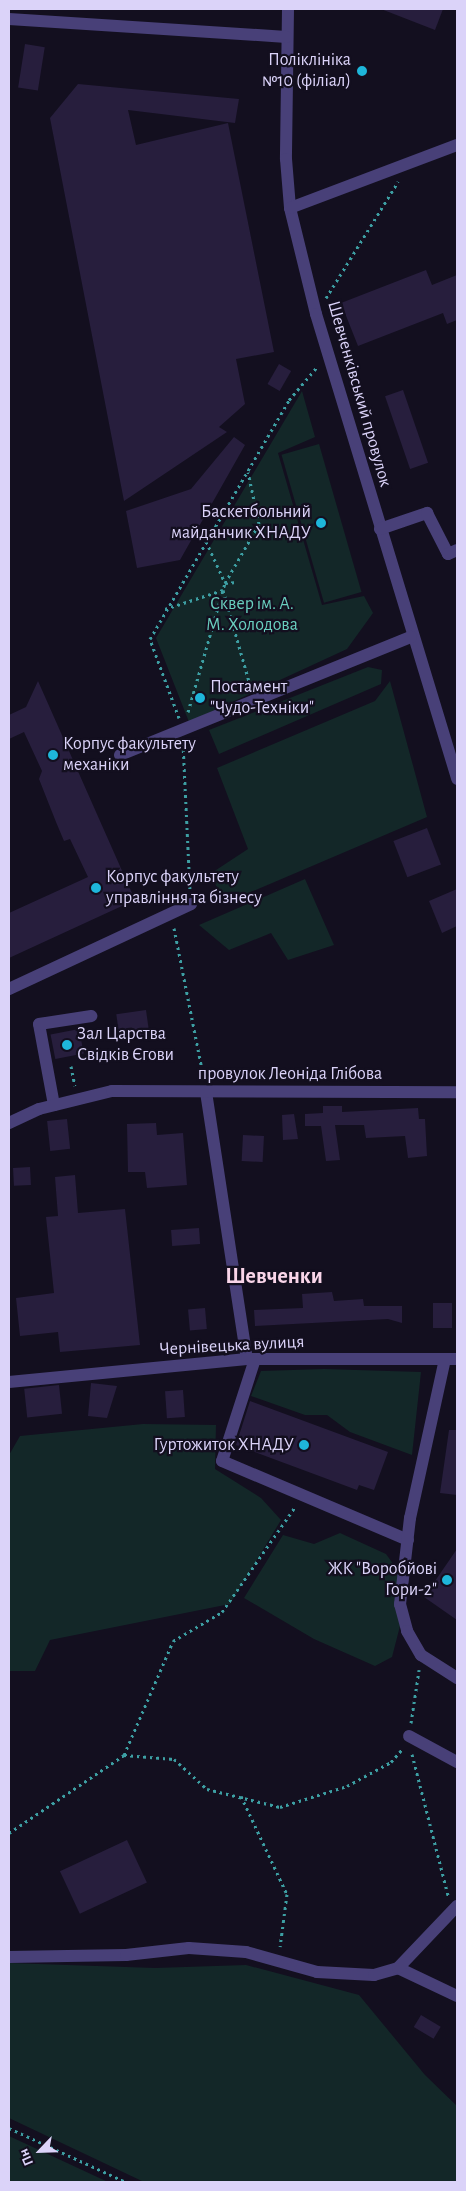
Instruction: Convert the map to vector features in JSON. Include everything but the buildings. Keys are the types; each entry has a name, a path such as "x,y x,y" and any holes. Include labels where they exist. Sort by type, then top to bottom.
{"street":[{"name":"Шевченківський провулок","path":"288,9 286,37 290,208 316,314 411,637 457,779"},
{"path":"9,19 286,37"},
{"path":"290,208 457,145"},
{"path":"380,529 427,512 448,554 457,550"},
{"path":"120,755 411,637"},
{"path":"9,989 190,904"},
{"path":"54,1105 39,1024 92,1016"},
{"name":"провулок Леоніда Глібова","path":"9,1123 54,1105 112,1091 457,1092"},
{"path":"206,1092 251,1359 222,1461 408,1540"},
{"name":"Чернівецька вулиця","path":"9,1382 251,1359 451,1359"},
{"path":"451,1359 408,1540 400,1604 407,1631 421,1654 457,1678"},
{"path":"409,1736 457,1762"},
{"path":"9,1957 117,1956 189,1948 246,1952 278,1959 317,1972 374,1975 398,1968 415,1955 455,1908"},
{"path":"398,1968 457,1996"}],"path":[{"path":"316,314 408,165"},
{"path":"190,904 183,730 150,639 164,609 248,472 289,400 329,354"},
{"path":"183,730 225,583 259,524 248,472"},
{"path":"206,541 225,583"},
{"path":"225,583 237,582"},
{"path":"164,609 223,590"},
{"path":"223,590 255,700"},
{"path":"172,923 206,1092"},
{"path":"71,1066 79,1099"},
{"path":"9,1833 124,1755 173,1641 222,1612 303,1495"},
{"path":"421,1654 409,1736 417,1786 455,1908"},
{"path":"124,1755 174,1759 207,1789 280,1807 347,1786 391,1762 409,1736"},
{"path":"241,1796 287,1894 278,1959"},
{"path":"9,2128 126,2182"}],"green space":[{"name":"Сквер ім. А. М. Холодова","path":"302,391 315,437 278,453 322,605 364,596 373,613 347,649 189,722 156,638"},
{"name":"Баскетбольний майданчик ХНАДУ","path":"319,444 361,592 324,603 282,455"},
{"path":"368,667 382,670 381,684 219,754 209,730"},
{"path":"390,681 427,817 225,903 210,874 248,849 217,768 375,701"},
{"path":"305,879 334,945 288,960 271,933 229,950 199,925"},
{"path":"324,1369 421,1372 412,1455 350,1432 327,1415 305,1415 251,1396 261,1371"},
{"path":"143,1424 216,1425 215,1469 261,1498 281,1520 230,1604 50,1640 35,1671 9,1671 9,1455 20,1436"},
{"path":"340,1533 386,1554 399,1572 400,1626 392,1657 375,1666 314,1639 244,1598 283,1535 314,1544"},
{"path":"9,1963 155,1968 246,1965 359,1995 425,2075 457,2106 457,2182 144,2182 9,2118"},
{"path":"9,2136 108,2182 9,2182"}],"place":[{"name":"Поліклініка №10 (філіал)","path":"362,71"},
{"name":"Баскетбольний майданчик ХНАДУ","path":"321,523"},
{"name":"Постамент \"Чудо-Техніки\"","path":"200,698"},
{"name":"Корпус факультету механіки","path":"53,755"},
{"name":"Корпус факультету управління та бізнесу","path":"96,888"},
{"name":"Зал Царства Свідків Єгови","path":"67,1045"},
{"name":"Гуртожиток ХНАДУ","path":"304,1445"},
{"name":"ЖК \"Воробйові Гори-2\"","path":"447,1580"}],"district":[{"name":"Шевченки","path":"274,1277"}]}
